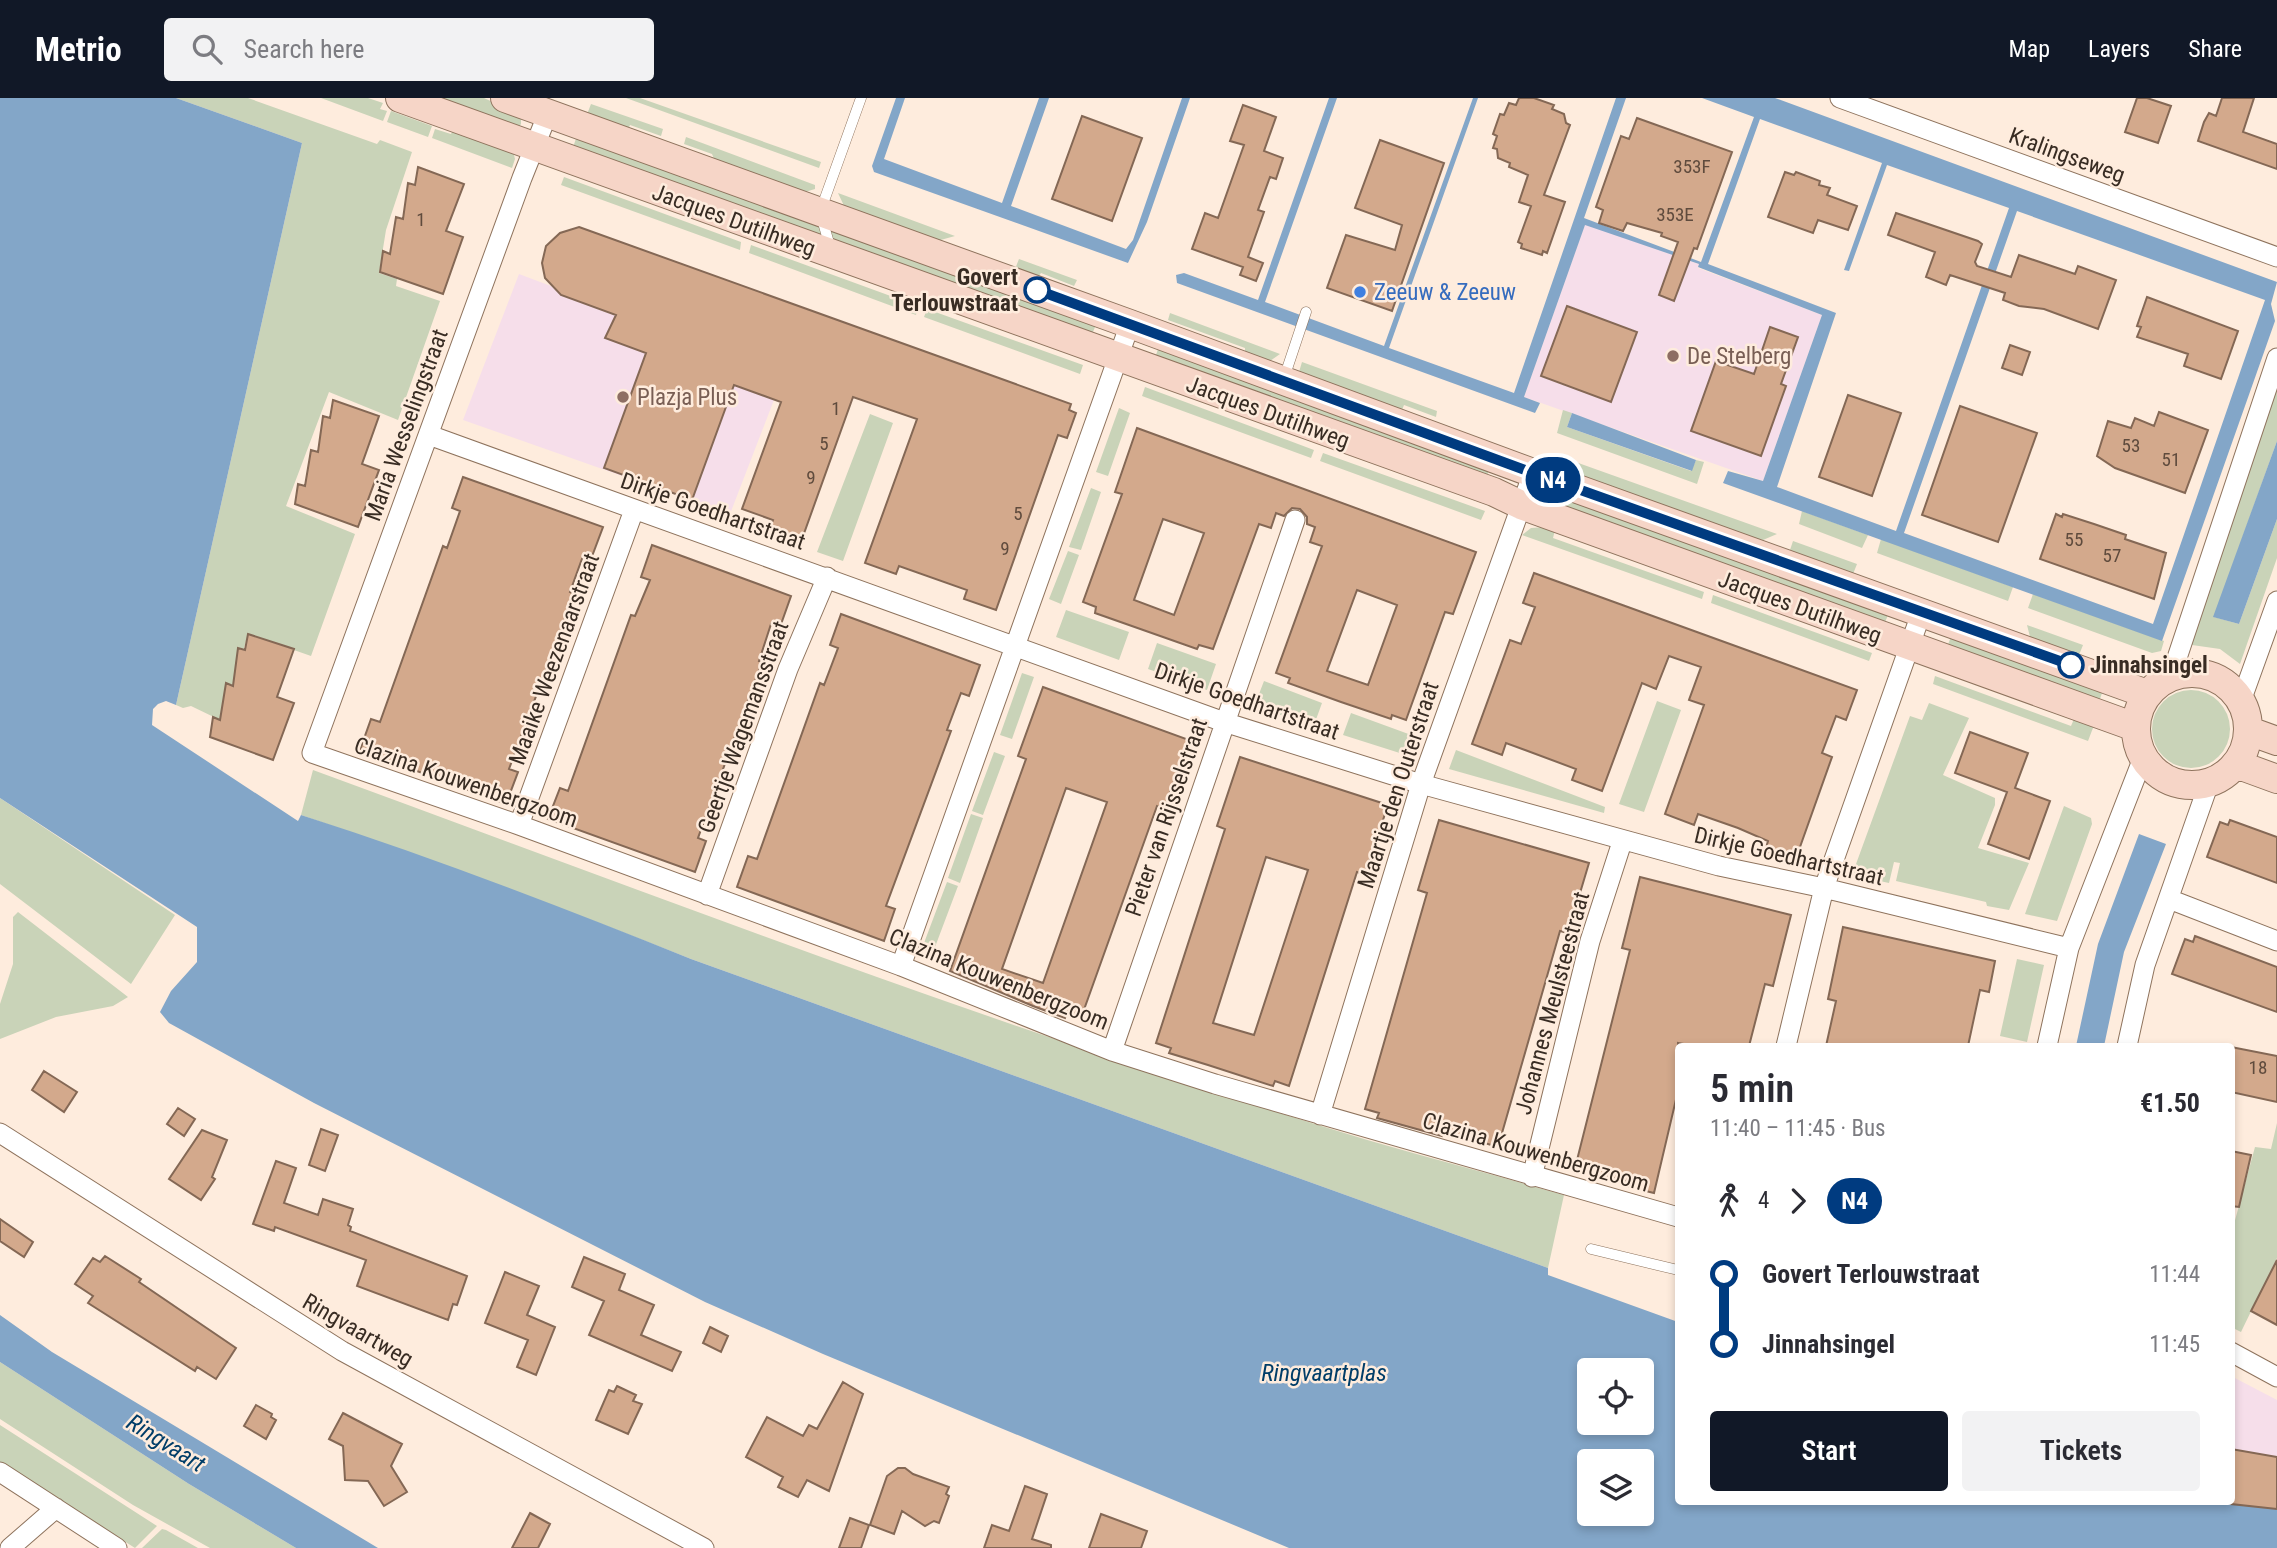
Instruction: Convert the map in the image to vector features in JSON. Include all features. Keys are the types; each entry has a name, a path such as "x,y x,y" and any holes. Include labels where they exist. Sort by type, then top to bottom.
{"main road":[{"name":"Jacques Dutilhweg","path":"400,98 1118,359 1481,487 1521,505 2135,727"},
{"name":"Jacques Dutilhweg","path":"505,98 549,110 1533,473 2147,694"},
{"path":"2192,672 2211,676 2228,686 2241,701 2247,716 2249,731 2245,749 2236,764 2224,776 2209,783 2194,786 2172,781 2152,770 2143,758 2136,740 2138,709 2147,694 2172,676 2192,672"},
{"path":"2249,731 2277,741"},
{"path":"2236,764 2277,779"}],"street":[{"name":"Kralingseweg","path":"1839,98 2277,257"},
{"name":"Maria Wesselingstraat","path":"312,753 549,110"},
{"path":"901,966 1130,324"},
{"path":"2172,676 2277,358"},
{"name":"Dirkje Goedhartstraat","path":"429,435 1224,722 1421,784 1622,842 2069,947"},
{"name":"Maartje den Outerstraat","path":"1321,1115 1421,784 1533,473"},
{"name":"Maaike Weezenaarstraat","path":"519,825 634,510"},
{"name":"Pieter van Rijsselstraat","path":"1112,1051 1295,520"},
{"name":"Geertje Wagemansstraat","path":"707,895 788,669 827,577"},
{"path":"2241,701 2277,601"},
{"path":"1787,1043 1824,888 1922,611"},
{"name":"Clazina Kouwenbergzoom","path":"312,753 519,825 901,966 1112,1051 1532,1177 1675,1216"},
{"path":"2048,1043 2069,947 2143,758"},
{"path":"2128,1043 2145,965 2209,783"},
{"name":"Johannes Meulsteestraat","path":"1532,1177 1590,941 1622,842"},
{"path":"2169,899 2277,941"},
{"name":"Ringvaartweg","path":"0,1133 342,1351 704,1548"},
{"path":"2235,1354 2277,1377"},
{"path":"0,1472 117,1548"},
{"path":"10,1548 56,1508"}],"lane":[{"path":"833,256 820,212 862,98"},
{"path":"1283,380 1306,312"},
{"path":"1591,1249 1675,1269"}],"shaded area":[{"name":"De Stelberg","path":"1585,224 1699,264 1698,268 1822,315 1763,481 1524,397"},
{"name":"Plazja Plus","path":"519,274 784,374 730,514 463,420"},
{"path":"2235,1378 2277,1400 2277,1509 2235,1504"}],"green space":[{"path":"176,98 248,98 377,144 380,140 412,152 386,230 379,273 397,279 396,286 440,301 398,420 329,392 286,506 355,534 311,656 248,634 233,686 226,683 220,720 191,706 183,708 176,705 302,143"},
{"path":"321,98 368,98 383,103 380,109 387,111 383,121"},
{"path":"429,98 484,98 521,115 521,124 518,128"},
{"path":"626,98 640,98 821,162 819,168"},
{"path":"591,104 663,129 661,136 630,125 627,132 586,117"},
{"path":"391,111 432,126 428,137 387,122"},
{"path":"455,126 513,151 515,159 512,168 432,138 435,129 451,134"},
{"path":"578,133 1098,320 1090,339 572,150"},
{"path":"686,137 815,185 815,189 805,192 715,161 712,154 684,144"},
{"path":"564,177 741,242 740,250 561,185"},
{"path":"838,193 955,236 937,241 845,208"},
{"path":"751,245 918,306 916,315 749,253"},
{"path":"1019,259 1077,280 1074,286 1041,273 1038,277 1015,269"},
{"path":"927,309 1083,365 1080,374 924,317"},
{"path":"1170,313 1280,354 1270,361 1245,353 1245,348 1168,320"},
{"path":"1160,343 1491,464 1485,482 1154,361"},
{"path":"1302,362 1437,411 1436,417 1404,405 1402,410 1299,372"},
{"path":"2277,377 2277,441 2214,617 2239,624 2277,519 2277,558 2240,664 2220,649 2185,644"},
{"path":"1145,387 1314,450 1311,458 1142,396"},
{"path":"1119,408 1130,413 1108,476 1096,472"},
{"path":"1563,410 1572,413 1567,427 1691,471 1696,460 1704,462 1697,484 1557,433"},
{"path":"870,414 893,423 843,561 817,552"},
{"path":"1323,453 1485,511 1481,520 1320,461"},
{"path":"1556,455 1777,534 1763,540 1754,538 1583,476 1564,479 1549,473"},
{"path":"1547,487 1891,608 1883,627 1543,500"},
{"path":"1091,488 1101,492 1081,550 1069,547"},
{"path":"1802,511 1868,535 1862,548 1799,524"},
{"path":"1546,527 1555,530 1553,538 1704,592 1702,599 1522,535 1531,528"},
{"path":"1881,539 2013,587 2008,601 1877,553"},
{"path":"1793,541 1857,564 1853,574 1790,550"},
{"path":"1068,551 1079,555 1061,604 1049,599"},
{"path":"2033,594 2164,641 2161,651 2152,653 2028,608"},
{"path":"1713,595 1872,653 1869,661 1711,603"},
{"path":"1066,610 1129,632 1119,660 1056,637"},
{"path":"2027,625 2083,645 2079,655 2030,637"},
{"path":"1953,631 2104,687 2098,705 1946,650"},
{"path":"1157,643 1216,664 1207,690 1148,669"},
{"path":"1022,673 1034,677 1012,739 1000,735"},
{"path":"1935,676 2071,726 2074,719 2096,720 2088,741 1933,684"},
{"path":"1264,681 1322,703 1314,725 1254,707"},
{"path":"2191,690 2206,693 2218,702 2227,714 2230,729 2227,744 2218,756 2206,765 2191,768 2176,765 2164,756 2155,744 2152,729 2155,714 2164,702 2176,693"},
{"path":"1657,701 1681,710 1644,812 1619,804"},
{"path":"1929,703 1969,718 1943,775 1995,798 1995,805 1978,848 2029,863 2009,910 1896,881 1900,863 1894,862 1889,883 1852,875 1910,716 1922,720"},
{"path":"1351,713 1414,736 1406,755 1343,735"},
{"path":"1456,750 1605,807 1604,813 1449,769"},
{"path":"994,752 1005,756 983,815 972,811"},
{"path":"313,770 1062,1042 1346,1134 1564,1195 1548,1268 691,959 497,885 301,815"},
{"path":"0,798 175,915 131,984 0,884"},
{"path":"2064,806 2091,818 2092,824 2057,921 2025,914"},
{"path":"971,814 983,818 960,883 948,878"},
{"path":"947,882 958,886 935,947 924,943"},
{"path":"18,912 128,997 113,1006 56,1017 0,1039 0,1004 13,964 13,917"},
{"path":"2017,959 2044,965 2027,1042 2000,1036"},
{"path":"2277,1123 2277,1258 2241,1332 2235,1329 2235,1220 2255,1147 2271,1149"},
{"path":"0,1362 189,1484 296,1548 210,1548 133,1505 0,1419"},
{"path":"0,1425 157,1526 135,1548 0,1462"},
{"path":"162,1529 166,1530 198,1548 142,1548"}],"water":[{"name":"Ringvaartplas","path":"0,98 176,98 302,143 176,705 166,701 158,704 153,709 152,725 298,821 301,815 449,866 691,959 1548,1268 1548,1275 1675,1321 1675,1505 2235,1504 2277,1509 2277,1548 1289,1548 823,1354 705,1302 314,1103 169,1023 160,1012 171,991 197,962 197,927 0,798"},
{"path":"896,98 905,98 884,159 1002,203 1039,98 1049,98 1011,206 1126,249 1133,240 1182,98 1190,98 1147,222 1128,263 874,172 872,166"},
{"path":"1329,98 1337,98 1265,302 1384,346 1473,98 1478,98 1389,348 1514,393 1616,98 1626,98 1584,218 1701,262 1754,117 1702,98 1775,98 2277,282 2271,304 2275,321 2162,641 1723,483 1728,471 1763,481 1822,315 1698,267 1699,264 1585,225 1524,397 1540,403 1535,413 1177,283 1176,275 1184,273 1258,300","holes":["1760,119 1882,163 1844,270 1849,271 1887,165 2009,208 1896,531 1777,487 1836,313 1708,264","2017,211 2265,300 2153,624 1904,533"]},
{"path":"1572,413 1696,460 1692,471 1567,427"},
{"path":"2277,441 2277,519 2239,624 2213,617"},
{"path":"2139,834 2166,844 2124,952 2105,1043 2077,1043 2098,944"},
{"name":"Ringvaart","path":"0,1315 52,1352 378,1548 296,1548 189,1484 0,1362"}],"building":[{"path":"1519,98 1534,98 1554,105 1552,109 1564,114 1566,123 1570,125 1544,195 1565,202 1547,253 1543,251 1542,255 1521,248 1522,244 1518,242 1531,206 1519,202 1528,175 1509,167 1510,163 1498,158 1497,149 1493,148 1497,136 1493,134 1500,114 1504,115 1509,103 1516,105"},
{"path":"2137,98 2147,98 2171,106 2158,143 2125,132"},
{"path":"2222,98 2254,98 2243,132 2277,144 2277,169 2198,141 2209,113 2216,116"},
{"path":"1243,105 1276,117 1264,151 1283,158 1276,179 1270,177 1258,210 1264,212 1248,257 1263,263 1256,281 1240,275 1243,267 1192,249 1205,213 1218,218 1244,145 1230,141"},
{"path":"1082,116 1142,138 1112,221 1052,199"},
{"path":"1637,118 1732,152 1697,249 1694,248 1674,301 1659,295 1678,242 1661,236 1662,233 1627,223 1623,231 1599,223 1603,210 1596,207 1621,136 1629,139"},
{"path":"1380,140 1444,163 1392,311 1327,288 1346,235 1395,250 1402,225 1355,208"},
{"path":"418,167 464,184 446,231 463,237 443,294 380,272 383,251 390,254 396,217 403,219 408,183 415,185"},
{"path":"1785,172 1794,175 1796,172 1820,181 1819,185 1830,188 1827,195 1857,206 1848,230 1818,220 1813,233 1768,217"},
{"path":"1896,213 1978,241 1982,244 1975,262 1977,266 2011,277 2019,255 2075,274 2078,266 2116,280 2098,329 2044,309 2019,306 2003,300 2005,293 1950,275 1946,285 1926,277 1935,252 1888,235"},
{"path":"579,227 1071,404 1069,410 1076,413 1067,438 1058,435 996,610 964,599 967,590 899,566 896,574 865,563 917,419 853,397 802,539 770,528 773,520 742,509 781,402 734,385 692,500 604,468 646,353 605,338 616,315 561,295 545,278 542,263 546,246 560,233"},
{"path":"2147,297 2238,331 2221,379 2184,366 2188,354 2137,337 2141,327 2137,326"},
{"path":"1567,306 1637,332 1611,402 1541,376"},
{"path":"1770,327 1798,337 1781,384 1786,386 1761,456 1691,431 1716,361 1754,374"},
{"path":"2010,345 2030,352 2022,375 2002,368"},
{"path":"1848,395 1901,413 1872,496 1819,477"},
{"path":"333,400 379,416 362,464 379,470 358,527 295,504 298,484 305,486 311,450 318,452 323,416 330,418"},
{"path":"1960,406 2037,433 1998,542 1922,515"},
{"path":"2159,412 2208,430 2185,493 2115,468 2097,456 2108,421 2131,428 2135,418 2154,426"},
{"path":"1137,428 1476,552 1453,614 1445,612 1406,720 1392,715 1391,719 1288,683 1290,678 1276,673 1322,546 1310,542 1315,527 1307,524 1307,517 1300,509 1292,508 1284,516 1276,513 1271,528 1259,524 1213,649 1199,645 1197,649 1095,613 1096,607 1083,602 1122,494 1115,492","holes":["1163,519 1204,533 1174,615 1134,600","1357,590 1397,605 1368,685 1327,671"]},
{"path":"463,477 603,527 591,559 583,556 570,592 574,594 509,769 518,772 506,804 360,750 371,719 380,722 443,546 447,548 460,511 452,508"},
{"path":"2056,514 2126,535 2125,539 2166,553 2154,599 2040,559"},
{"path":"652,545 791,596 780,627 771,624 759,661 762,662 698,838 706,841 695,872 548,819 560,788 568,791 631,615 635,616 650,580 641,577"},
{"path":"1534,573 1857,690 1846,720 1836,716 1822,753 1832,757 1795,861 1765,851 1768,841 1738,828 1698,814 1694,825 1665,814 1704,705 1689,700 1701,667 1669,656 1656,689 1642,683 1602,791 1572,780 1576,769 1506,743 1502,755 1472,744 1510,640 1521,644 1535,607 1523,603"},
{"path":"841,614 980,665 969,696 961,693 947,730 951,731 886,906 895,909 884,941 737,887 748,856 757,859 820,683 824,685 838,648 830,645"},
{"path":"248,634 294,649 277,697 294,703 273,760 210,737 213,717 220,720 226,683 233,686 238,648 245,650"},
{"path":"1043,687 1189,740 1164,809 1157,806 1081,1018 1067,1012 1065,1018 950,971 1026,759 1018,756","holes":["1066,788 1107,802 1043,983 1002,969"]},
{"path":"1970,732 2028,753 2015,788 2050,801 2029,859 1988,844 2007,792 1955,773"},
{"path":"1240,757 1388,805 1365,874 1357,872 1289,1086 1275,1081 1273,1086 1169,1053 1171,1048 1156,1043 1225,829 1217,826","holes":["1266,857 1308,870 1254,1035 1213,1023"]},
{"path":"1439,820 1589,863 1568,933 1560,931 1498,1147 1444,1131 1442,1136 1377,1118 1379,1113 1365,1109 1427,893 1418,890"},
{"path":"2230,820 2277,837 2277,883 2207,857 2220,822 2228,825"},
{"path":"1640,877 1791,915 1773,986 1765,984 1750,1043 1675,1043 1675,1104 1654,1193 1629,1187 1630,1182 1575,1168 1630,950 1622,948"},
{"path":"1843,927 1995,961 1989,992 1980,990 1969,1043 1827,1043 1836,1001 1828,999"},
{"path":"2195,936 2277,967 2277,1012 2172,974 2185,939 2193,942"},
{"path":"2235,1048 2277,1056 2277,1102 2235,1093"},
{"path":"44,1071 77,1092 64,1112 32,1090"},
{"path":"178,1108 195,1119 184,1136 167,1124"},
{"path":"321,1129 338,1135 325,1171 309,1165"},
{"path":"202,1130 227,1140 212,1177 215,1179 201,1200 169,1179"},
{"path":"2235,1152 2251,1155 2239,1207 2235,1206"},
{"path":"276,1161 296,1168 284,1203 318,1215 323,1199 353,1209 348,1225 351,1227 350,1231 467,1276 457,1305 453,1304 448,1320 357,1286 366,1260 275,1227 274,1231 253,1224"},
{"path":"0,1219 33,1242 24,1257 0,1241"},
{"path":"105,1256 236,1348 216,1379 197,1367 195,1371 88,1303 93,1296 75,1284 93,1258 100,1262"},
{"path":"584,1257 625,1274 619,1290 654,1305 641,1335 681,1352 672,1371 589,1335 604,1301 572,1287"},
{"path":"2277,1260 2277,1325 2251,1311"},
{"path":"505,1272 539,1286 527,1315 555,1327 536,1375 517,1367 528,1340 485,1323"},
{"path":"710,1327 728,1336 721,1352 703,1343"},
{"path":"843,1382 863,1394 829,1491 807,1480 798,1497 778,1487 783,1477 746,1457 767,1417 803,1436 809,1425 817,1429"},
{"path":"617,1386 636,1395 633,1401 642,1404 628,1434 596,1420 609,1390 614,1392"},
{"path":"256,1405 272,1414 271,1417 276,1420 266,1439 244,1426"},
{"path":"343,1413 402,1444 391,1466 407,1492 384,1506 368,1481 345,1480 343,1446 329,1439"},
{"path":"2235,1450 2277,1457 2277,1509 2235,1504"},
{"path":"898,1468 905,1468 913,1474 949,1487 946,1494 949,1496 939,1523 934,1521 925,1526 902,1511 894,1534 870,1525 887,1476"},
{"path":"1025,1486 1047,1494 1032,1539 1051,1545 1051,1548 984,1548 992,1525 1009,1531"},
{"path":"530,1513 550,1524 538,1548 512,1548"},
{"path":"1101,1514 1147,1531 1141,1548 1089,1548"},
{"path":"850,1518 869,1525 861,1548 839,1548"}],"bus line":[{"name":"N4","path":"1037,290 1533,473 2071,665"}],"place":[{"name":"Govert Terlouwstraat","path":"1037,290"},
{"name":"Zeeuw & Zeeuw","path":"1360,292"},
{"name":"De Stelberg","path":"1673,356"},
{"name":"Plazja Plus","path":"623,397"},
{"name":"Jinnahsingel","path":"2071,665"}]}
